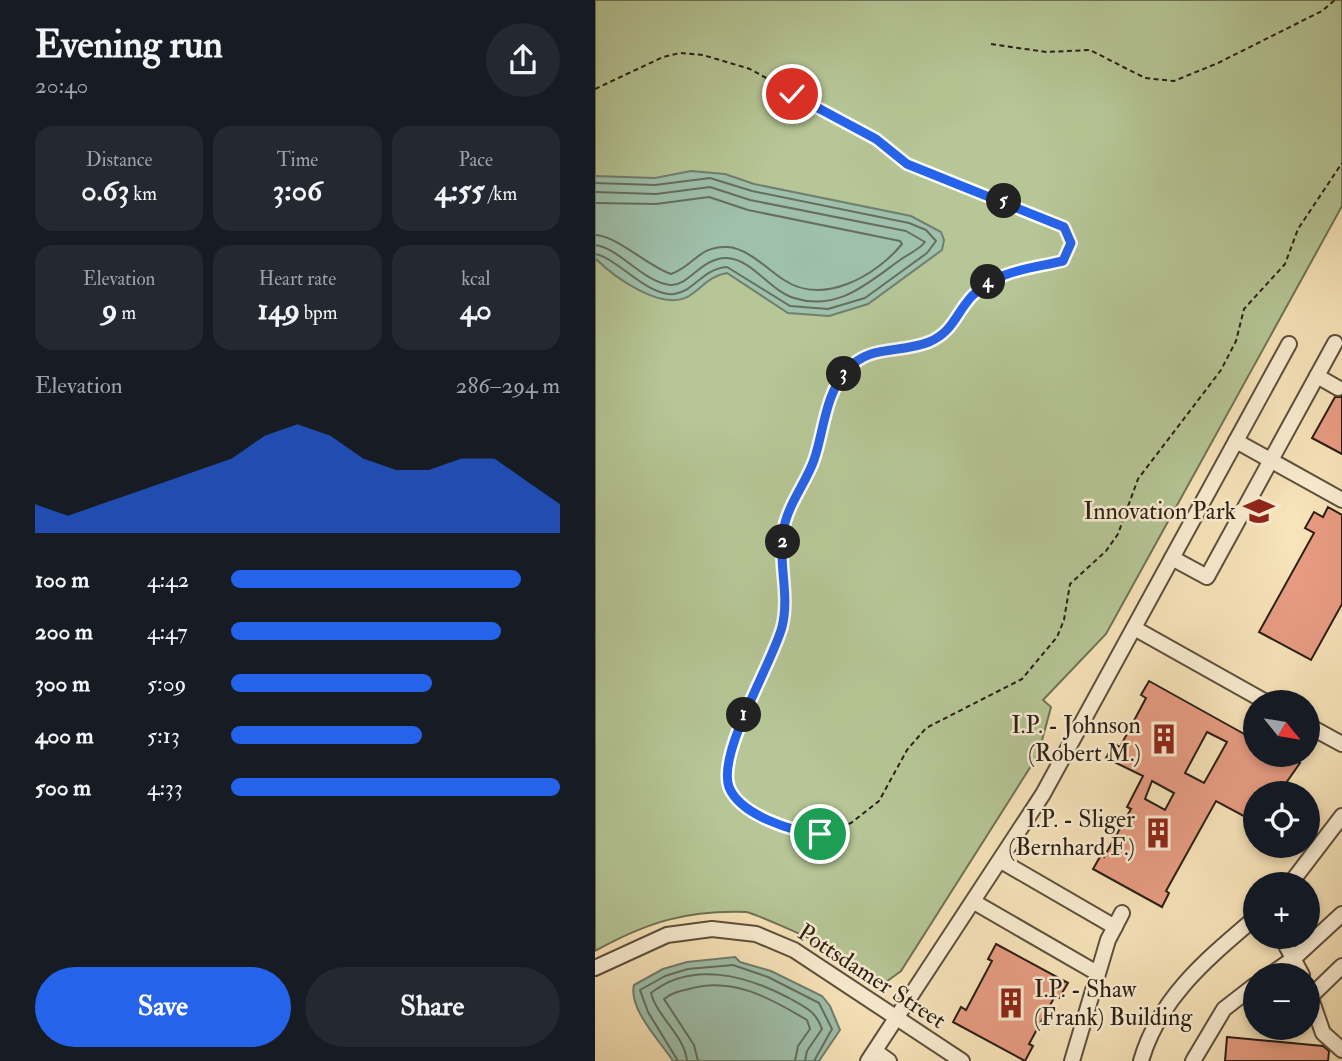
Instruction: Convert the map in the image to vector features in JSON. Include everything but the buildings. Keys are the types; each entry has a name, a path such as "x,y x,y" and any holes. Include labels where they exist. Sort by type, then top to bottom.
{"street":[{"path":"1172,558 1207,577 1335,343"},
{"path":"888,1061 871,1056 1046,789 1289,344"},
{"path":"1317,376 1338,388"},
{"path":"1236,441 1342,500"},
{"path":"1134,628 1245,690"},
{"path":"1320,732 1342,744"},
{"path":"1299,872 1342,816"},
{"path":"1001,861 1115,927"},
{"path":"974,902 1097,973"},
{"path":"1072,1061 1097,973 1122,913"},
{"path":"1287,963 1342,914"},
{"name":"Pottsdamer Street","path":"595,968 667,935 696,929 735,930 766,938 794,950 962,1061"},
{"path":"1141,1061 1160,1017 1179,987 1243,929"},
{"path":"1288,949 1295,963"},
{"path":"1320,983 1342,966"},
{"path":"1193,1061 1224,1009 1243,994"},
{"path":"1320,1024 1323,1033 1342,1050"}],"path":[{"path":"991,44 1046,52 1090,50 1145,78 1174,81 1218,63 1322,11 1335,0"},
{"path":"595,89 663,57 680,53 703,55 750,69 876,139 907,164 1064,227 1071,243 1063,261 1013,270 990,281 969,298 958,319 941,336 927,343 870,352 842,377 824,417 814,459 797,489 783,531 786,602 782,625 744,715 727,777 736,798 750,809 803,833 836,831 864,814 889,788 908,750 926,727 1022,678 1057,637 1064,620 1070,584 1106,551 1118,534 1138,479 1221,369 1236,341 1244,309 1285,264 1299,229 1342,163"}],"shaded area":[{"path":"595,0 1342,0 1342,206 1106,634 1043,700 1051,707 1038,755 901,971 882,985 854,972 810,939 746,912 705,913 668,920 632,932 595,951"}],"water":[{"path":"691,171 725,174 754,184 911,216 941,232 944,240 942,250 868,304 829,316 788,313 727,273 715,277 689,296 678,300 652,296 626,283 595,258 595,176 655,178"},
{"path":"735,957 740,962 771,971 822,996 830,1006 840,1030 819,1061 673,1061 641,1015 633,994 634,985 663,969 687,962"}],"place":[{"name":"Innovation Park","path":"1259,511"},
{"name":"I.P. - Johnson (Robert M.)","path":"1164,739"},
{"name":"I.P. - Sliger (Bernhard F.)","path":"1158,833"},
{"name":"I.P. - Shaw (Frank) Building","path":"1011,1003"}],"route":[{"path":"792,94 876,139 907,164 1045,217 1064,227 1071,243 1063,261 1013,270 990,281 969,298 958,319 941,336 927,343 876,350 862,356 842,377 824,417 814,459 797,489 783,531 786,602 782,625 775,647 744,715 727,777 736,798 750,809 784,827 803,833 820,834"}]}
